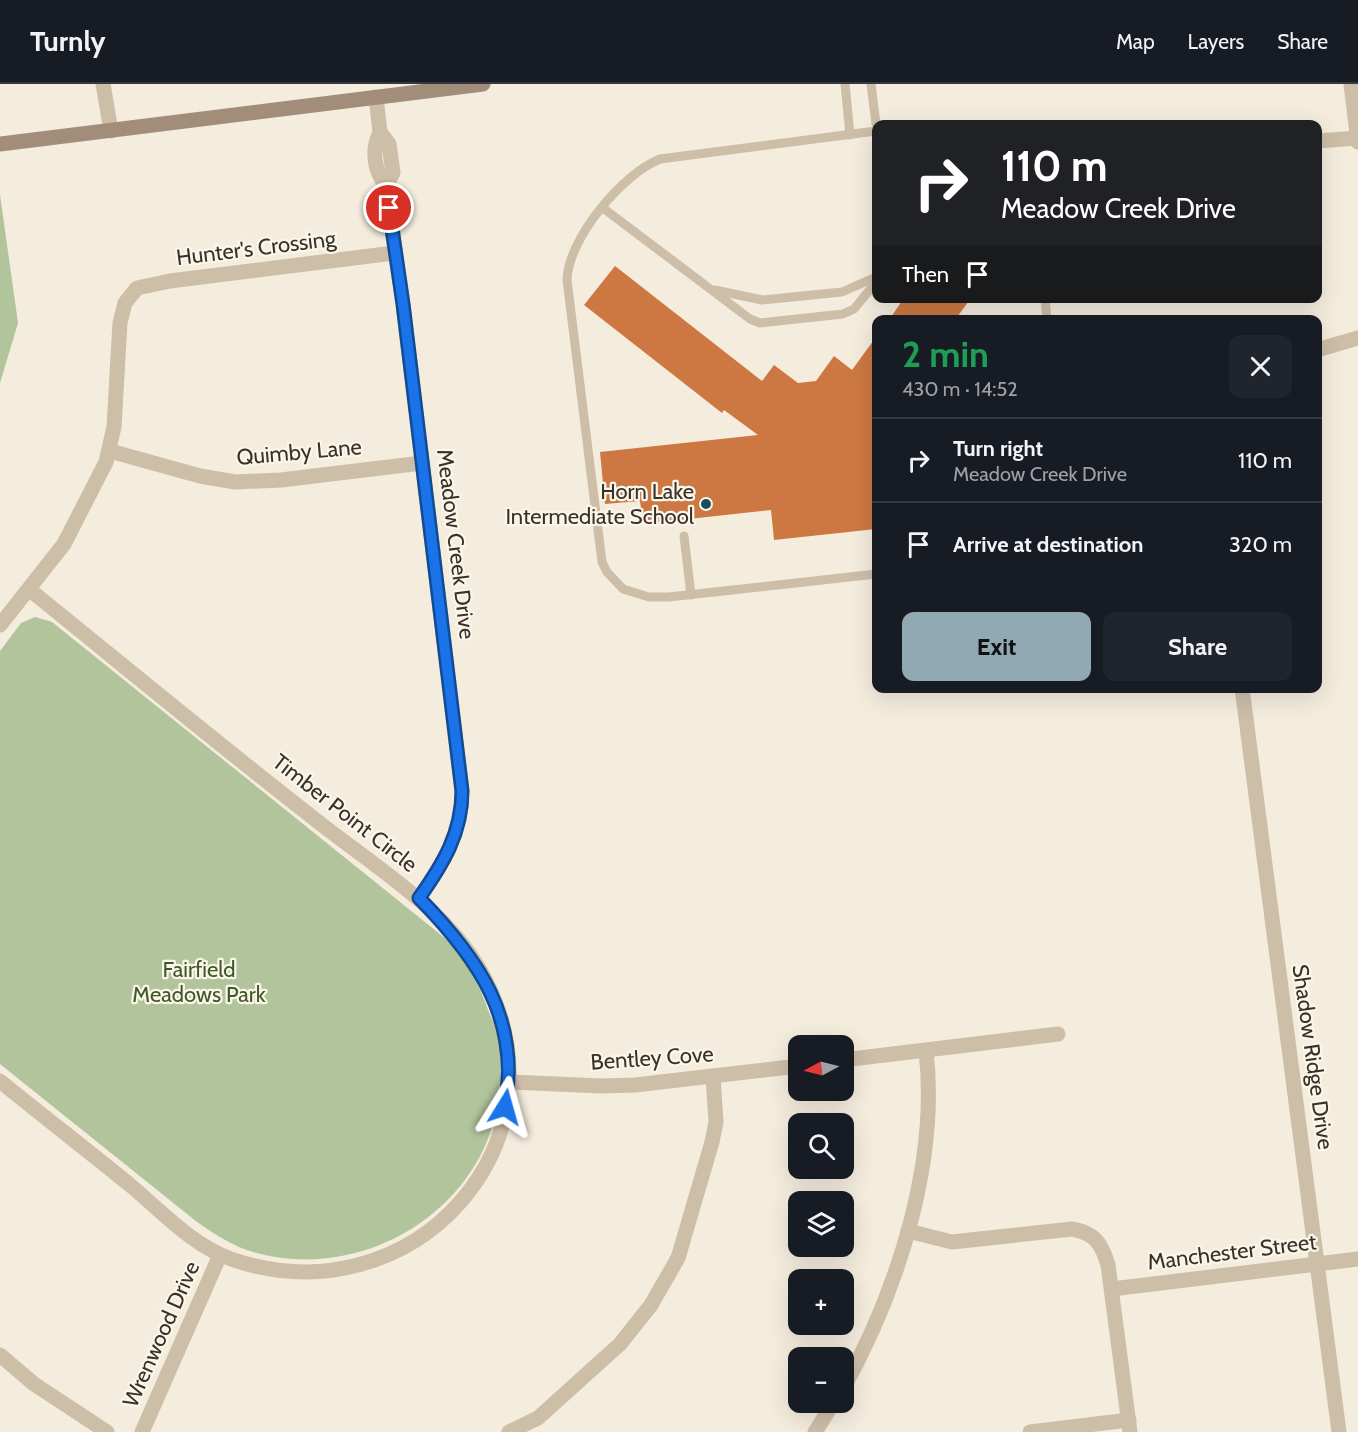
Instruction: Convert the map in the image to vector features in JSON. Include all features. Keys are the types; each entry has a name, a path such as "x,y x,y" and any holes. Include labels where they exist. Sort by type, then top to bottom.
{"main road":[{"path":"0,144 483,84"}],"street":[{"path":"103,84 111,130"},
{"path":"1322,141 1358,140 1351,84"},
{"name":"Meadow Creek Drive","path":"376,97 380,132 389,144 393,173 386,186 460,757 462,810 451,847 419,898"},
{"name":"Hunter's Crossing","path":"110,451 117,393 120,323 128,299 137,288 148,284 394,254"},
{"path":"1322,349 1358,338"},
{"path":"0,625 30,590 64,544 86,506 110,451"},
{"name":"Quimby Lane","path":"110,451 200,476 235,482 422,463"},
{"name":"Timber Point Circle","path":"0,1081 183,1230 220,1255 280,1269 321,1272 379,1259 418,1240 463,1200 487,1163 498,1137 510,1082 503,1030 489,987 456,935 419,898 316,820 30,590"},
{"name":"Shadow Ridge Drive","path":"1243,693 1339,1432"},
{"path":"854,1059 926,1052 1058,1034"},
{"path":"854,1366 888,1295 908,1231 924,1148 928,1091 926,1052"},
{"name":"Bentley Cove","path":"510,1082 602,1086 713,1077 788,1067"},
{"path":"509,1432 538,1418 621,1344 651,1305 678,1258 701,1187 716,1122 713,1077"},
{"path":"908,1231 952,1242 1072,1229 1092,1235 1103,1250 1112,1289 1129,1426 1030,1432"},
{"name":"Wrenwood Drive","path":"142,1432 220,1255"},
{"name":"Manchester Street","path":"1112,1289 1358,1259"},
{"path":"0,1355 43,1391 106,1432"},
{"path":"815,1432 827,1413"}],"lane":[{"path":"845,84 850,135"},
{"path":"871,84 876,120"},
{"path":"872,132 660,159 634,171 575,245 569,259 567,280 602,562 614,581 634,594 669,597 872,574"},
{"path":"603,208 750,319 760,323 843,314 854,309 872,284"},
{"path":"710,288 762,300 842,292 872,281"},
{"path":"684,536 691,595"}],"green space":[{"path":"0,195 18,323 0,383"},
{"name":"Fairfield Meadows Park","path":"35,617 52,622 451,943 468,967 481,992 500,1043 496,1113 481,1155 456,1191 424,1221 385,1243 343,1256 298,1259 253,1252 224,1239 197,1222 0,1064 0,651 21,623"}],"building":[{"path":"615,266 762,381 774,365 798,383 816,381 834,356 852,370 872,342 872,529 774,540 771,510 643,524 640,501 605,504 600,452 758,435 724,410 722,413 584,305"},
{"path":"901,303 967,303 959,315 892,315"}],"place":[{"name":"Horn Lake Intermediate School","path":"706,504"}],"route":[{"path":"389,208 460,757 462,791 462,810 451,847 419,898 456,935 470,954 496,1003 509,1069 510,1082 505,1107"}]}
